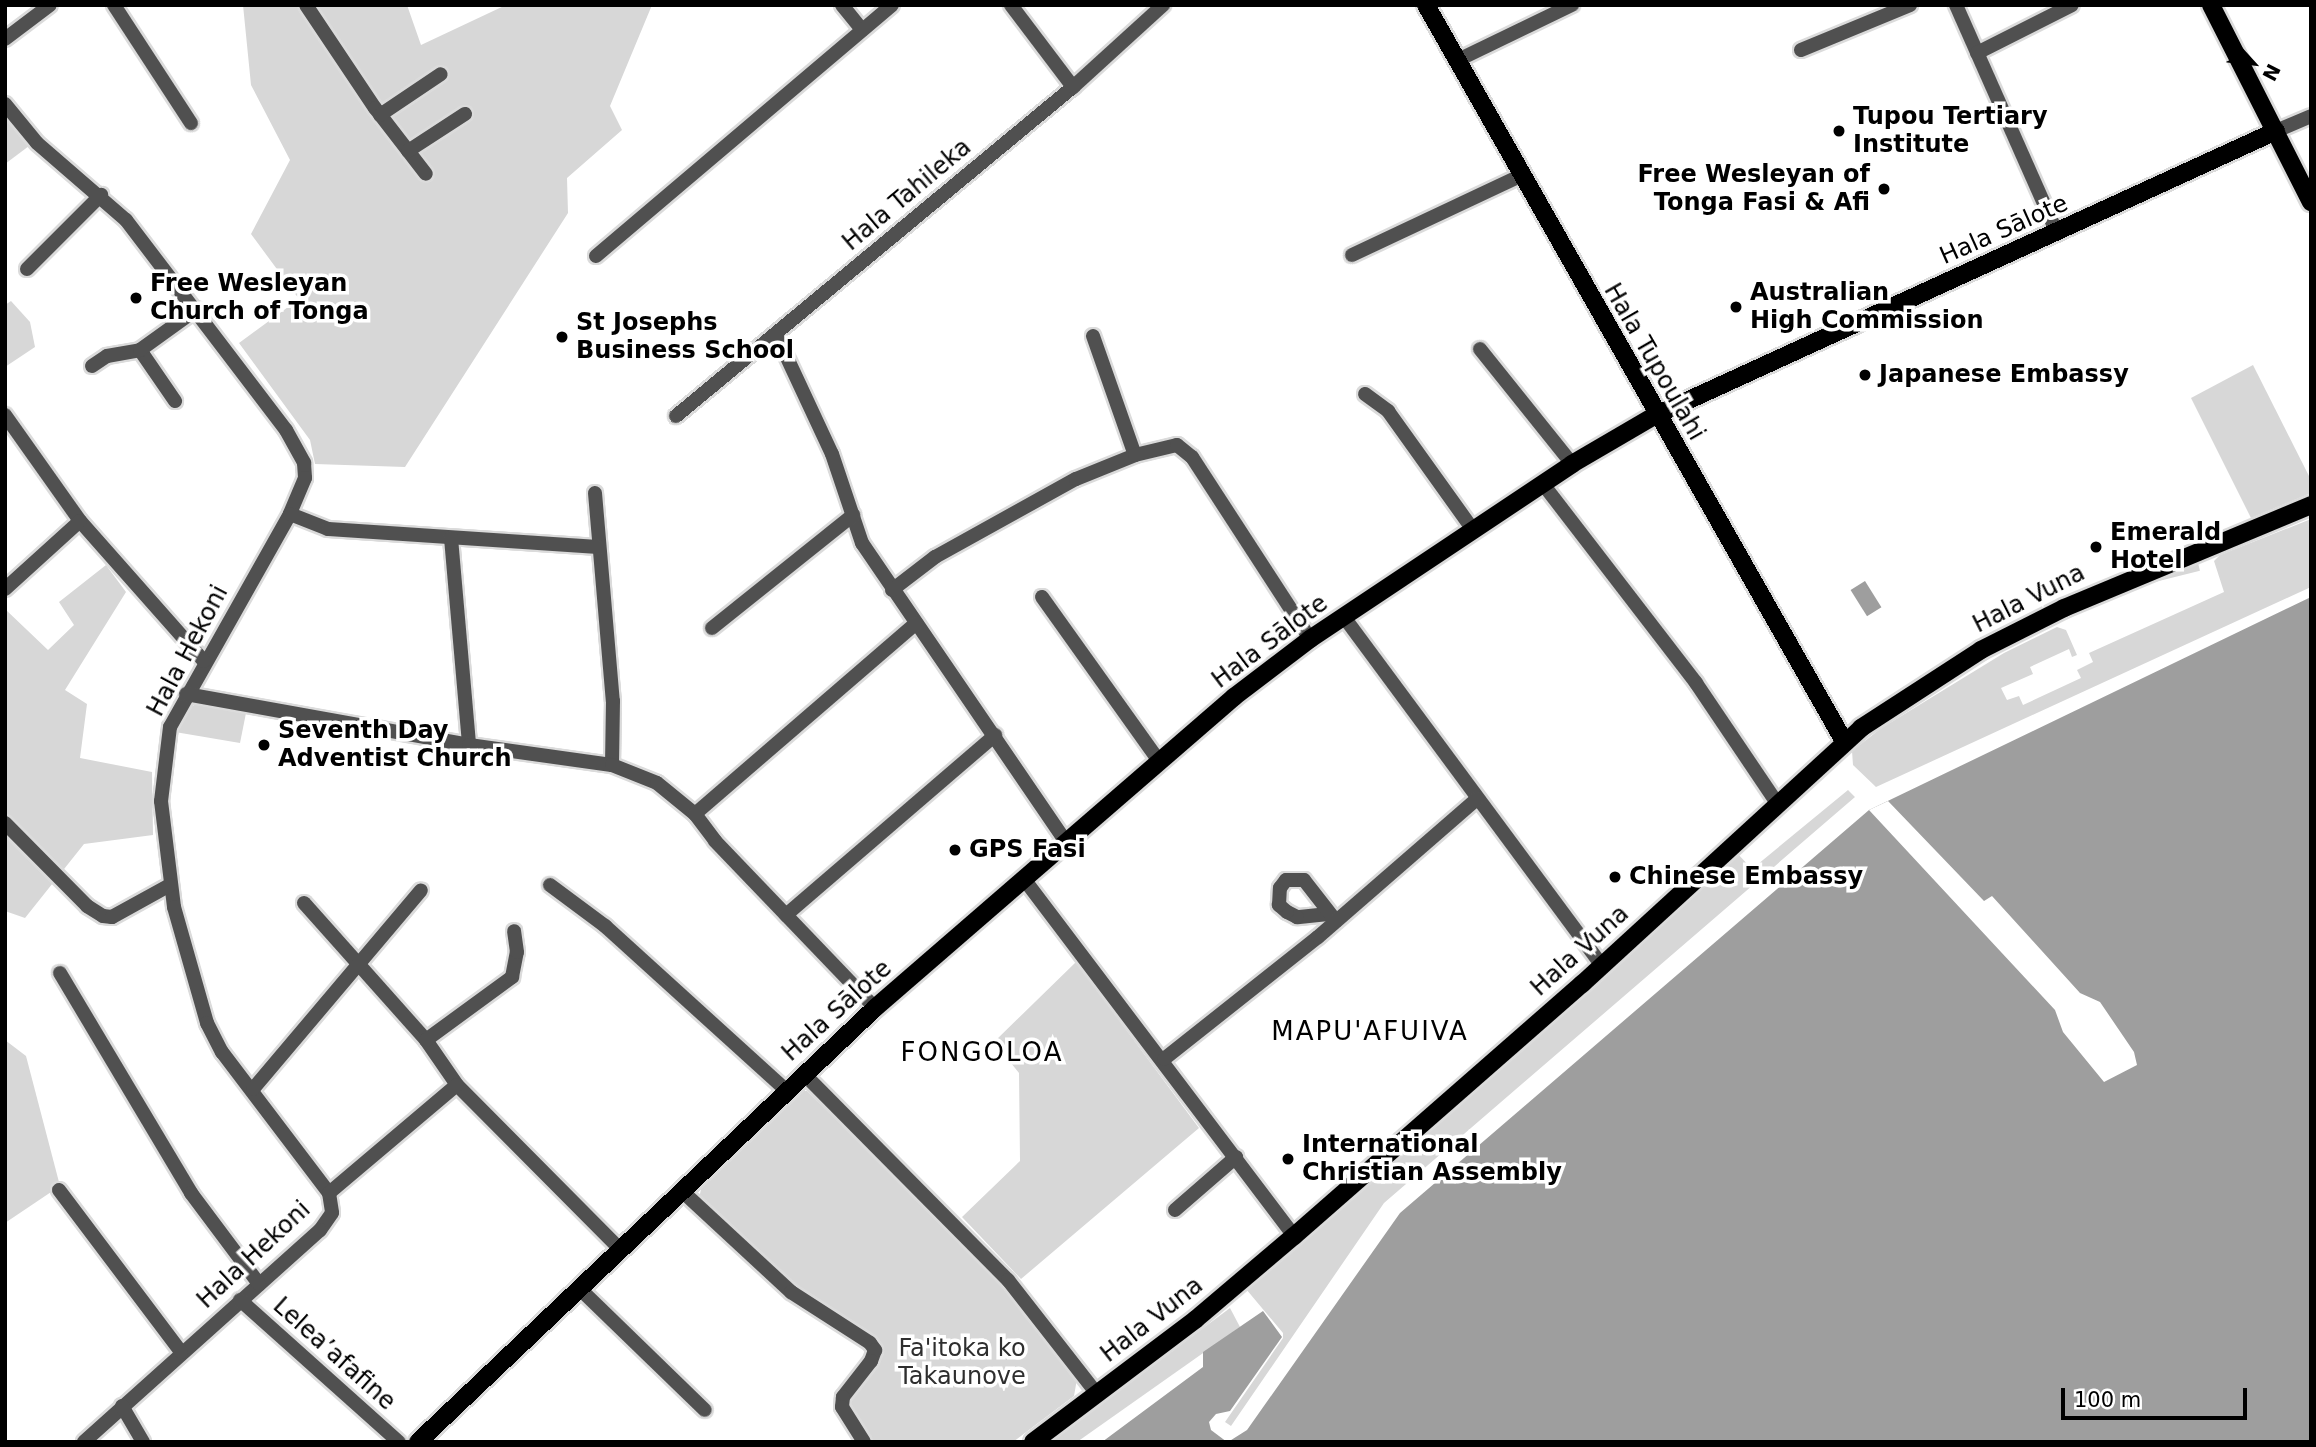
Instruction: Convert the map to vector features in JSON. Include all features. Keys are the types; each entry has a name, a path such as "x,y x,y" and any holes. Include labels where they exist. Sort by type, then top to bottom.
{"main road":[{"name":"Hala Tupoulahi","path":"1426,5 1520,176 1844,741"},
{"path":"2211,5 2311,202"},
{"name":"Hala Sālote","path":"418,1442 875,1008 1159,761 1310,639 1572,464 1656,415 2276,131"},
{"name":"Hala Vuna","path":"1033,1442 1196,1319 1294,1236 1602,966 1844,741 1973,655 2064,607 2311,505"}],"street":[{"path":"5,39 50,5"},
{"path":"114,5 191,123"},
{"path":"306,5 380,115 426,174"},
{"path":"842,5 862,30"},
{"path":"596,256 892,5"},
{"path":"1011,5 1073,87"},
{"name":"Hala Tahileka","path":"676,416 1073,87 1163,5"},
{"path":"1456,61 1572,5"},
{"path":"1801,50 1910,5"},
{"path":"1956,5 2057,233"},
{"path":"1977,53 2071,5"},
{"path":"380,115 441,74"},
{"name":"Hala Hekoni","path":"5,104 37,144 101,195 197,309 299,452 305,478 290,514 186,694 170,727 162,768 170,885 207,1023 222,1052 253,1089 329,1194 332,1213 327,1223 83,1442"},
{"path":"408,151 465,114"},
{"name":"Hala Sālote","path":"2276,131 2311,116"},
{"path":"1352,255 1520,176"},
{"path":"27,268 101,195"},
{"path":"92,366 107,356 140,350 197,309"},
{"path":"776,334 832,454 862,543 1066,842"},
{"path":"1093,336 1135,455"},
{"path":"1480,349 1572,464"},
{"path":"140,350 175,401"},
{"path":"1365,394 1388,411 1474,531"},
{"path":"5,415 10,436 80,521 204,660"},
{"path":"892,590 935,557 1076,479 1135,455 1177,445 1192,457 1310,639"},
{"path":"1543,484 1696,683 1777,803"},
{"path":"595,493 613,701 612,765"},
{"path":"290,514 328,528 598,547"},
{"path":"712,628 853,515"},
{"path":"5,589 80,521"},
{"path":"451,537 469,745"},
{"path":"1042,597 1159,761"},
{"path":"1344,617 1602,966"},
{"path":"695,814 916,623"},
{"path":"186,694 469,745 612,765 657,783 695,814 875,1008"},
{"path":"786,915 995,735"},
{"path":"1164,1059 1477,799"},
{"path":"5,823 87,906 103,916 112,917 170,885"},
{"path":"1024,879 1164,1059 1294,1236"},
{"path":"550,885 605,926 786,1090"},
{"path":"253,1089 361,965 421,890"},
{"path":"304,903 426,1040 457,1085 620,1249"},
{"path":"426,1040 512,977 517,952 514,931"},
{"path":"60,973 191,1192 258,1284"},
{"path":"804,1074 1007,1280 1097,1394"},
{"path":"329,1194 457,1085"},
{"path":"1175,1210 1236,1157"},
{"path":"59,1190 181,1352"},
{"path":"682,1191 791,1292 870,1343 875,1350 871,1361 843,1397 842,1407 864,1442"},
{"path":"579,1288 705,1410"},
{"name":"Lelea’afafine","path":"240,1300 399,1442"},
{"path":"122,1406 143,1442"}],"green space":[{"path":"243,5 407,5 421,45 506,5 652,5 610,106 622,130 567,178 568,213 405,467 315,464 310,440 239,343 299,299 251,234 290,160 251,85"},
{"path":"5,118 29,146 5,164"},
{"path":"11,301 30,322 35,347 5,367 5,305"},
{"path":"2253,365 2311,480 2311,493 2251,518 2191,398"},
{"path":"2311,519 2311,587 1876,787 1853,765 1852,751 1880,729 2004,653 2057,627 2066,630 2077,655 2072,657 2069,649 2030,667 2033,674 2001,688 2007,700 2019,696 2023,705 2081,678 2077,670 2093,662 2089,653 2224,592 2214,561 2220,555"},
{"path":"2198,563 2200,571 2077,601 2075,594"},
{"path":"106,565 126,592 65,690 87,704 80,758 152,772 153,835 84,844 25,918 5,911 5,609 48,650 74,625 59,602"},
{"path":"198,704 246,713 240,743 175,732 188,707"},
{"path":"1848,790 1855,797 1384,1203 1231,1426 1225,1422 1283,1338 1283,1333 1246,1289 1436,1125 1736,852 1752,869"},
{"path":"1076,962 1199,1128 1021,1279 962,1217 1020,1161 1019,1073 994,1042"},
{"path":"5,1040 26,1056 60,1186 5,1223"},
{"name":"Fa'itoka ko Takaunove","path":"800,1090 807,1091 928,1208 999,1282 1077,1379 1074,1396 1013,1442 870,1442 847,1411 848,1398 883,1347 764,1262 699,1199 701,1189"},
{"path":"1230,1308 1240,1327 1077,1442 1051,1442"}],"shaded area":[{"path":"1865,581 1881,607 1867,616 1851,590"},
{"path":"2311,597 2311,1442 1228,1442 1247,1430 1400,1213 1869,810"},
{"path":"1263,1311 1282,1337 1230,1411 1216,1414 1209,1422 1211,1430 1227,1442 1102,1442 1203,1367 1203,1352"}],"pier":[{"path":"1888,801 1984,901 1992,896 2080,993 2100,1002 2134,1052 2137,1065 2104,1082 2063,1032 2055,1010 1869,810"}],"place":[{"name":"Tupou Tertiary Institute","path":"1839,131"},
{"name":"Free Wesleyan of Tonga Fasi & Afi","path":"1884,189"},
{"name":"Free Wesleyan Church of Tonga","path":"136,298"},
{"name":"Australian High Commission","path":"1736,307"},
{"name":"St Josephs Business School","path":"562,337"},
{"name":"Japanese Embassy","path":"1865,375"},
{"name":"Emerald Hotel","path":"2096,547"},
{"name":"Seventh Day Adventist Church","path":"264,745"},
{"name":"GPS Fasi","path":"955,850"},
{"name":"Chinese Embassy","path":"1615,877"},
{"name":"International Christian Assembly","path":"1288,1159"}],"district":[{"name":"MAPU'AFUIVA","path":"1370,1032"},
{"name":"FONGOLOA","path":"982,1053"}]}
